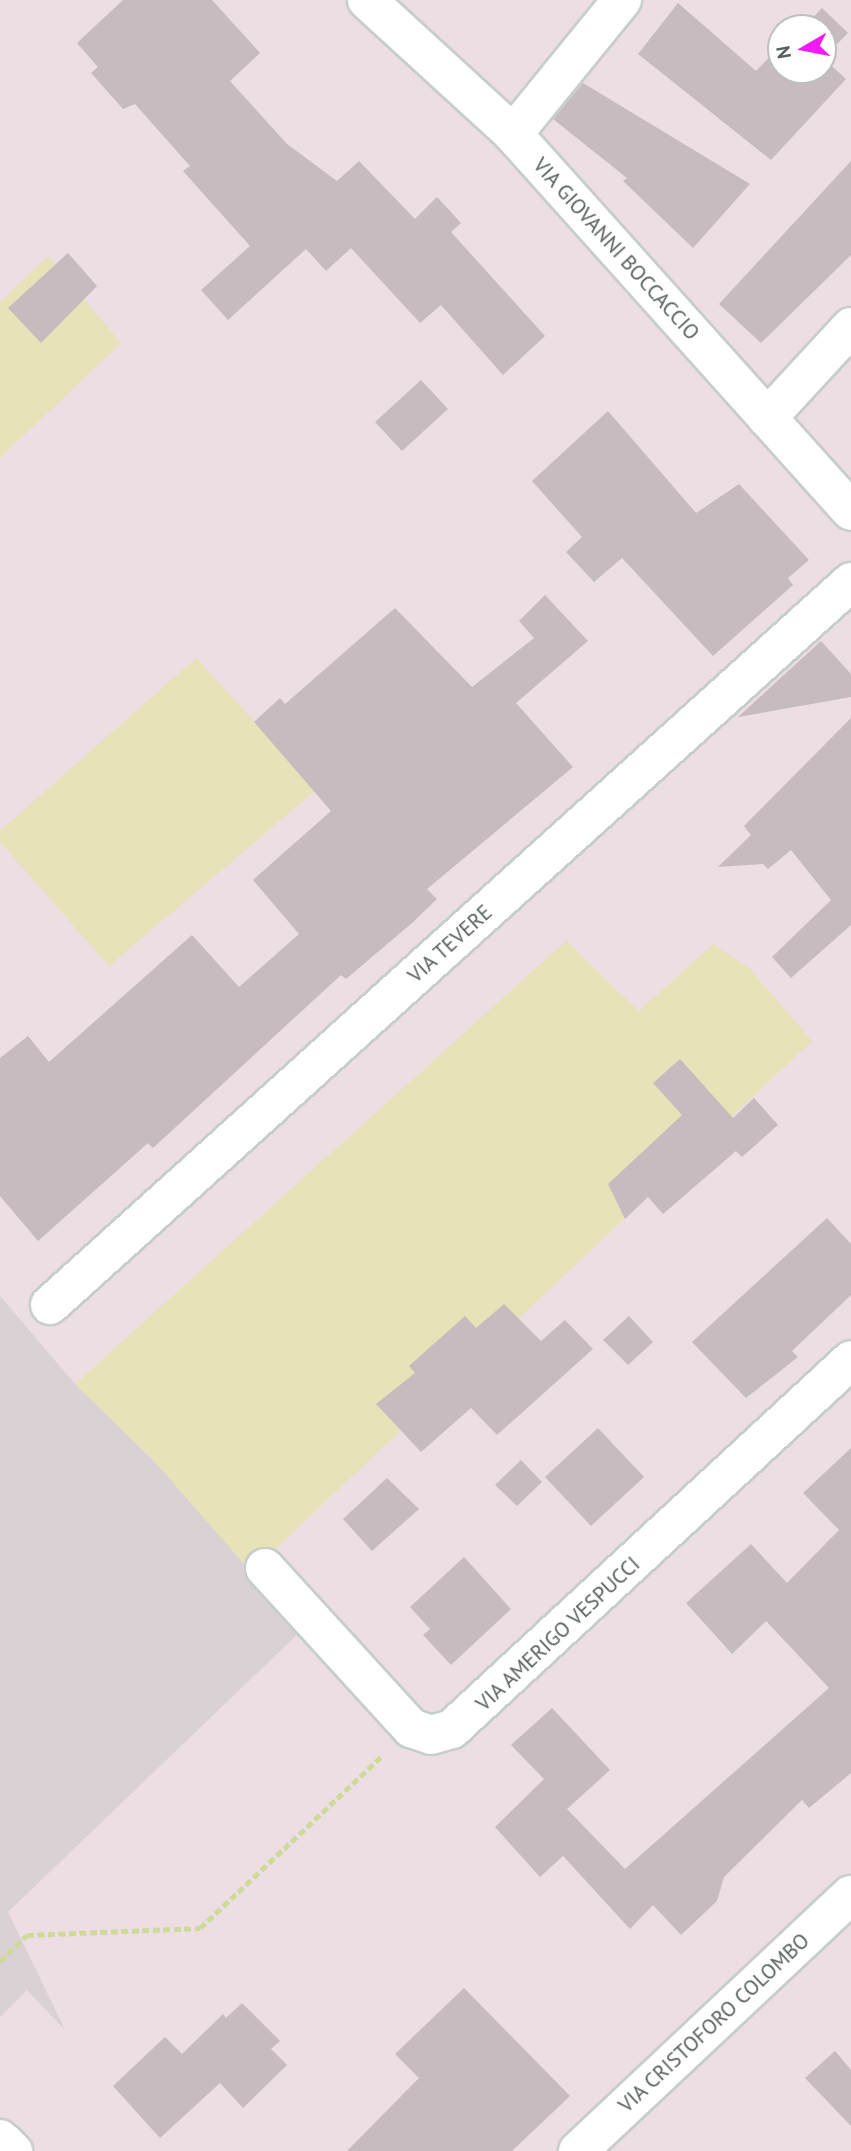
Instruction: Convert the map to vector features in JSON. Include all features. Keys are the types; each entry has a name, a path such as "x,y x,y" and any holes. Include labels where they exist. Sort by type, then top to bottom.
{"street":[{"name":"VIA GIOVANNI BOCCACCIO","path":"367,0 513,134 851,511"},
{"path":"513,134 622,0"},
{"path":"767,418 851,327"},
{"name":"VIA TEVERE","path":"50,1306 851,582"},
{"name":"VIA AMERIGO VESPUCCI","path":"411,1728 431,1735 452,1729 471,1715 851,1360"},
{"path":"265,1568 411,1728"},
{"name":"VIA CRISTOFORO COLOMBO","path":"578,2151 851,1895"},
{"path":"0,2139 12,2151"}],"path":[{"path":"0,1961 27,1935 200,1928 411,1728"}],"shaded area":[{"path":"48,256 121,343 0,458 0,302"},
{"path":"196,658 317,789 109,966 0,842 0,831"},
{"path":"566,941 639,1011 713,944 749,968 812,1041 251,1572 155,1462 75,1384"},
{"path":"0,1296 75,1384 155,1462 304,1628 8,1912 65,2030 27,1990 0,2017"}],"building":[{"path":"123,0 212,0 260,53 230,81 287,144 337,181 359,161 415,219 437,197 461,223 451,232 545,336 503,375 441,305 420,323 351,248 326,271 306,249 228,320 201,290 250,246 183,171 190,166 135,104 123,109 91,73 98,67 77,43"},
{"path":"678,3 756,71 767,60 767,84 837,84 837,71 846,79 771,160 638,54"},
{"path":"822,8 828,14 816,14"},
{"path":"837,22 848,33 837,44"},
{"path":"583,83 750,184 693,248 623,181 627,178 553,119"},
{"path":"851,161 851,255 761,343 719,304"},
{"path":"68,253 97,286 41,343 8,308"},
{"path":"421,380 448,409 402,451 375,422"},
{"path":"608,411 696,513 739,484 809,560 788,578 793,585 713,656 622,558 594,582 566,552 582,537 532,481"},
{"path":"545,595 588,641 516,703 573,767 427,889 437,899 412,923 346,979 341,975 153,1148 148,1143 38,1241 0,1196 0,1058 28,1036 49,1062 192,935 239,987 299,934 253,880 331,811 254,722 280,698 285,704 395,608 472,687 534,638 519,621"},
{"path":"821,641 851,674 851,697 738,717"},
{"path":"851,718 851,925 791,978 772,957 831,900 791,850 768,869 763,864 718,867 751,835 744,826"},
{"path":"680,1059 733,1118 754,1098 778,1125 742,1157 736,1151 663,1214 648,1197 625,1219 608,1184 682,1115 653,1083"},
{"path":"827,1218 851,1244 851,1295 792,1351 798,1357 746,1398 692,1342"},
{"path":"504,1304 541,1341 565,1320 593,1349 497,1435 471,1408 421,1452 376,1404 415,1373 409,1366 465,1316 476,1328"},
{"path":"629,1316 653,1342 628,1365 603,1340"},
{"path":"598,1428 644,1477 591,1526 545,1477"},
{"path":"851,1448 851,1773 809,1808 802,1800 724,1877 717,1901 681,1935 653,1905 630,1929 563,1856 540,1877 495,1827 544,1779 511,1745 552,1708 610,1770 567,1809 625,1869 829,1688 766,1621 732,1654 686,1603 751,1544 787,1583 839,1530 803,1493"},
{"path":"521,1460 542,1482 517,1506 495,1485"},
{"path":"387,1478 419,1509 372,1551 343,1519"},
{"path":"464,1557 511,1609 451,1665 423,1635 430,1629 410,1607"},
{"path":"464,1988 570,2096 512,2151 347,2151 419,2078 395,2054"},
{"path":"242,2003 280,2041 271,2049 287,2065 243,2108 220,2083 160,2138 113,2086 165,2037 182,2054 223,2014 226,2018"},
{"path":"835,2051 851,2070 851,2126 805,2078"}]}
